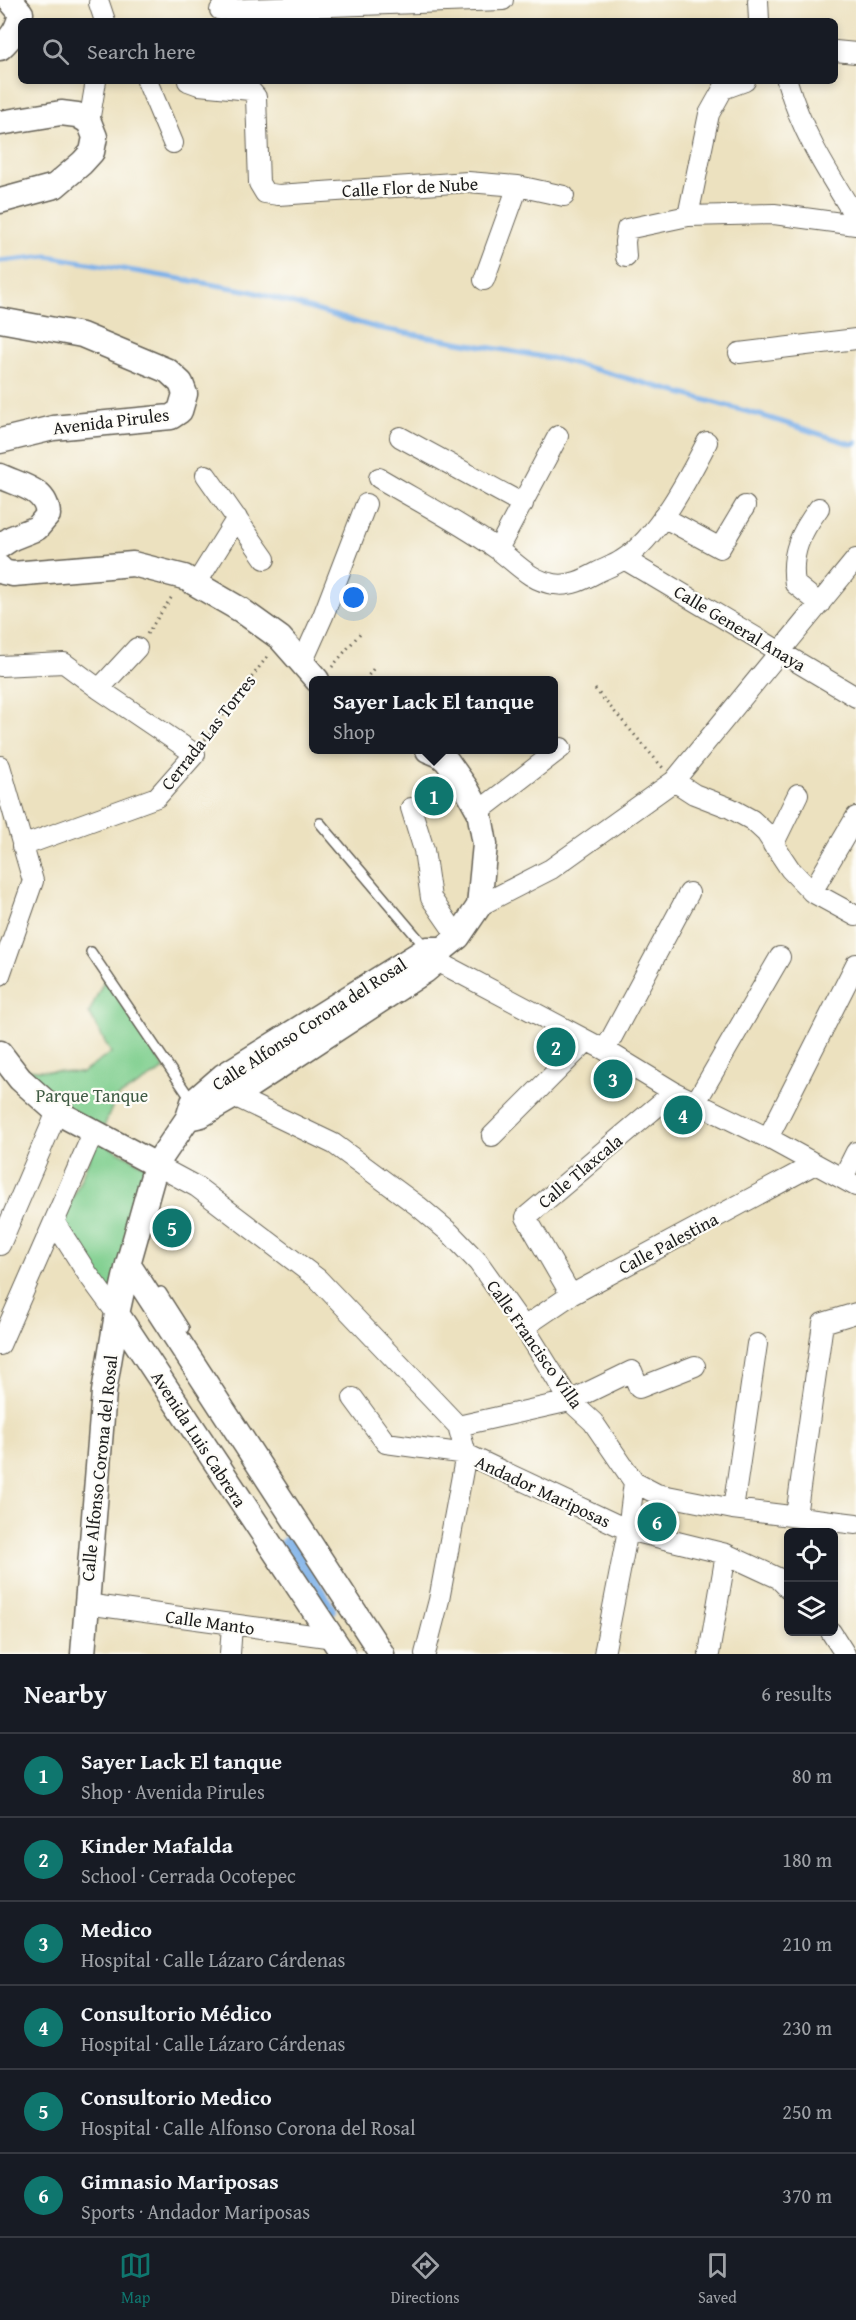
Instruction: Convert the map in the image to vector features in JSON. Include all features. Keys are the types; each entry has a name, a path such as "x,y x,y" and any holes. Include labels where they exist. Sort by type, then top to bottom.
{"street":[{"path":"10,0 21,13 20,18"},
{"path":"220,10 502,0"},
{"path":"758,0 759,18"},
{"path":"0,48 13,36 18,26"},
{"path":"838,51 856,53"},
{"path":"0,201 55,186 82,164 92,152 95,137 89,122 95,84"},
{"path":"148,84 173,142"},
{"name":"Calle Flor de Nube","path":"196,84 240,88 249,90 256,97 259,183 265,193 278,195 468,182 518,186 564,196"},
{"path":"688,216 709,114 723,89 737,84"},
{"path":"788,84 797,114 813,149 856,218"},
{"path":"0,123 61,113 76,115 89,122"},
{"path":"484,280 518,186"},
{"path":"626,257 627,229 688,216 774,214 856,225"},
{"name":"Avenida Pirules","path":"0,320 82,335 168,371 181,382 185,394 180,411 171,417 53,428 0,441"},
{"path":"739,353 856,339"},
{"path":"498,549 558,436"},
{"path":"400,437 523,504"},
{"path":"379,478 498,549 518,568 533,577 555,585 578,582 624,559 663,517 691,473 707,442"},
{"path":"206,475 265,559"},
{"path":"0,477 40,493 48,504 48,515 37,528 12,538 0,546"},
{"path":"316,672 323,616 366,504"},
{"path":"663,517 720,548 745,506"},
{"path":"819,508 806,525 794,552 792,569 795,584 820,604"},
{"path":"190,581 237,518"},
{"name":"Calle General Anaya","path":"624,559 856,697"},
{"path":"479,906 551,868 674,780 856,559"},
{"path":"0,568 13,574 133,564 190,581 241,610 280,638 316,672"},
{"path":"99,689 137,648"},
{"path":"0,666 64,663 195,754"},
{"name":"Cerrada Las Torres","path":"22,846 157,797 195,754"},
{"path":"441,754 466,788 479,811 485,844 479,906"},
{"path":"479,811 553,754"},
{"path":"0,766 33,881 0,975"},
{"path":"674,780 694,794 730,808 752,820 766,833 790,869 812,892 856,916"},
{"path":"773,846 798,794"},
{"path":"411,808 424,850 430,898 441,949 586,1042 605,1050 674,1092 768,1138 850,1182 856,1152"},
{"path":"812,892 856,818"},
{"path":"605,1050 688,893"},
{"name":"Calle Alfonso Corona del Rosal","path":"190,1110 201,1114 234,1096 441,949 479,906"},
{"name":"Calle Alfonso Corona del Rosal","path":"83,1654 104,1392 128,1264 156,1165 190,1110 223,1076 441,949"},
{"path":"696,1102 780,957"},
{"path":"768,1138 856,964"},
{"path":"492,1136 586,1042"},
{"path":"0,1053 20,1079 57,1112 197,1187 318,1279 458,1426 466,1454 439,1600 425,1654"},
{"name":"Calle Tlaxcala","path":"571,1295 526,1216 674,1092"},
{"name":"Calle Francisco Villa","path":"234,1096 334,1144 418,1206 450,1233 478,1262 524,1327 570,1401 592,1422 634,1482 657,1494 733,1509 856,1524"},
{"path":"0,1245 57,1112"},
{"path":"0,1345 93,1133"},
{"name":"Calle Palestina","path":"524,1327 571,1295 814,1164"},
{"name":"Avenida Luis Cabrera","path":"55,1223 338,1646"},
{"name":"Avenida Luis Cabrera","path":"128,1264 291,1507 382,1654"},
{"path":"796,1516 823,1323 856,1313"},
{"path":"733,1509 757,1344"},
{"path":"458,1426 570,1401 632,1371 639,1388 695,1366"},
{"name":"Andador Mariposas","path":"352,1398 386,1443 466,1454 627,1530 726,1554 778,1578 784,1583"},
{"path":"604,1654 634,1482"},
{"path":"270,1547 291,1507"},
{"path":"709,1654 726,1554"},
{"name":"Calle Manto","path":"86,1604 232,1625 338,1646"},
{"path":"230,1654 232,1625"},
{"path":"838,1635 856,1643"},
{"path":"834,1636 845,1654"}],"lane":[{"path":"320,823 441,949"},
{"path":"91,952 190,1110"},
{"path":"161,1292 187,1332"},
{"path":"244,1423 264,1453"}],"path":[{"path":"137,648 190,581"},
{"path":"316,672 362,630"},
{"name":"Cerrada Las Torres","path":"195,754 280,638"},
{"path":"368,676 374,668"},
{"path":"595,690 674,780"}],"green space":[{"name":"Parque Tanque","path":"106,976 165,1069 116,1098 103,1129 64,1108 23,1069 82,1073 111,1053 89,1013"},
{"path":"97,1140 150,1168 113,1300 63,1221"}],"waterway":[{"path":"0,261 48,256 250,291 377,328 561,360 763,416 851,444 856,443"},
{"path":"288,1545 327,1610"}],"place":[{"name":"Sayer Lack El tanque","path":"434,796"},
{"name":"Kinder Mafalda","path":"556,1047"},
{"name":"Medico","path":"613,1079"},
{"name":"Consultorio Médico","path":"683,1115"},
{"name":"Consultorio Medico","path":"172,1228"},
{"name":"Gimnasio Mariposas","path":"657,1522"}]}
